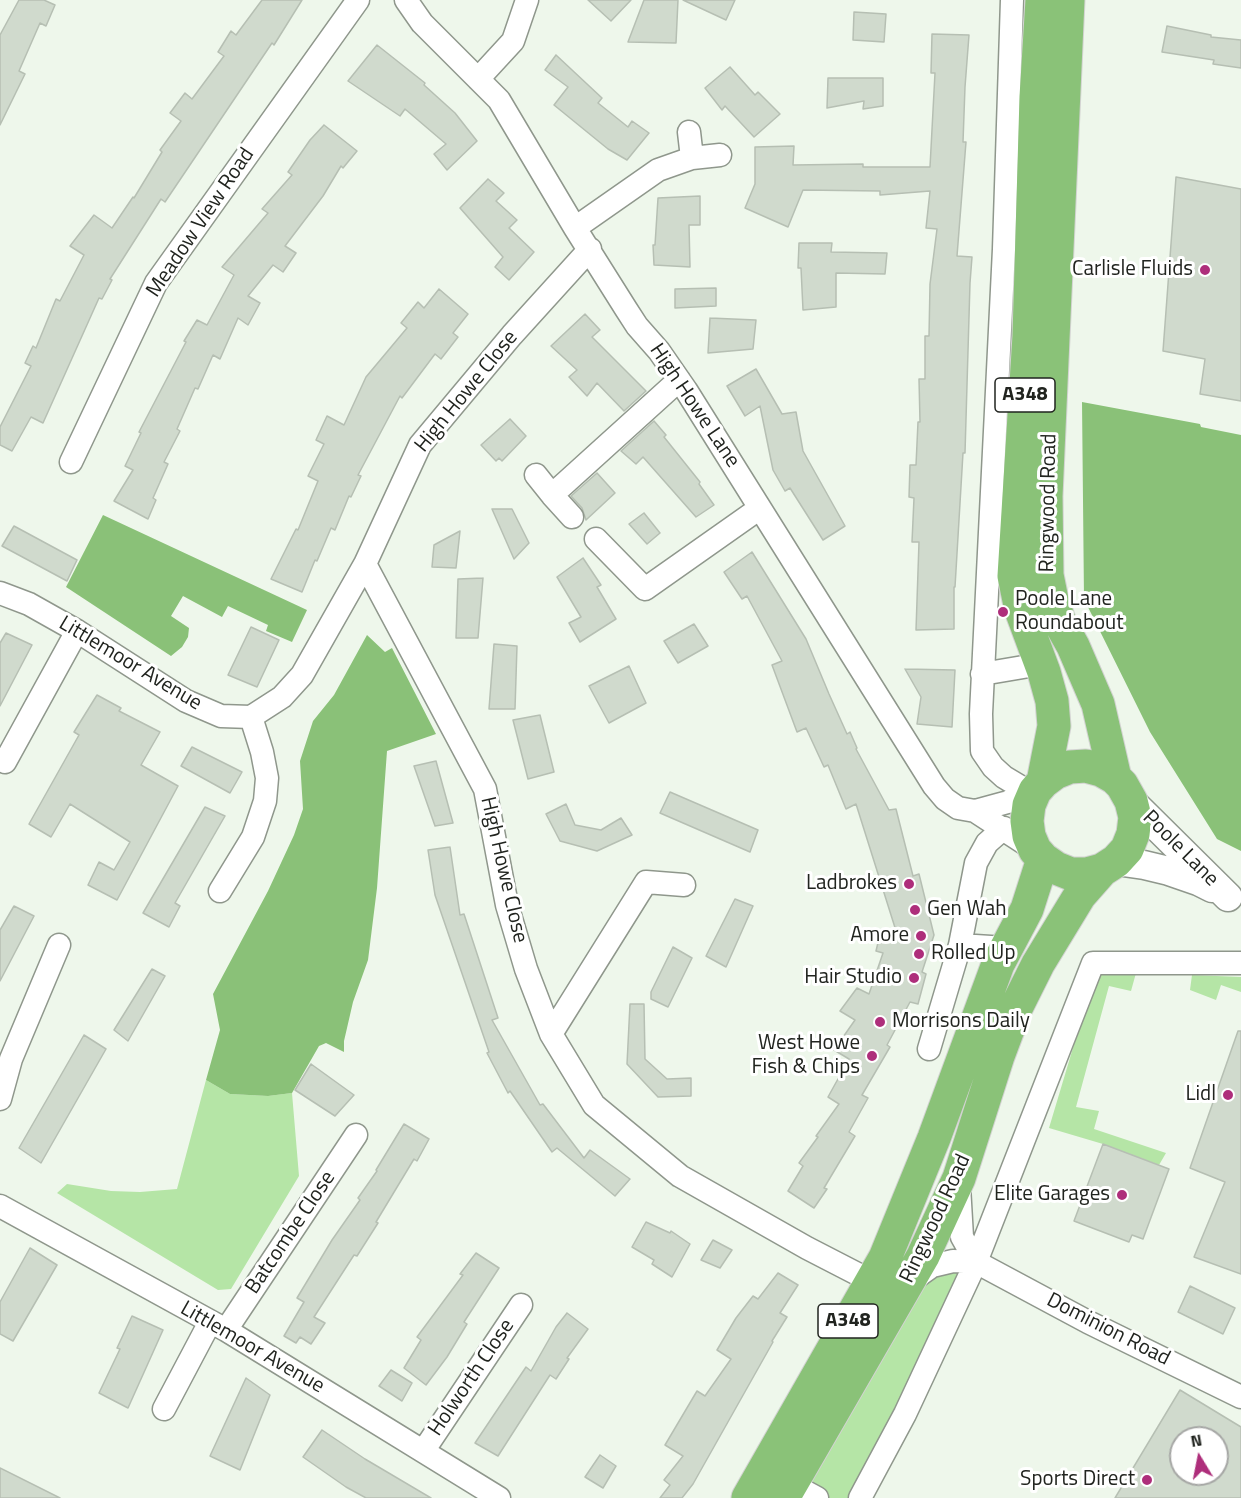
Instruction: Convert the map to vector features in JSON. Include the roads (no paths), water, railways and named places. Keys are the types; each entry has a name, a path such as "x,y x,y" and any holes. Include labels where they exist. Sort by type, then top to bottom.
{"highway":[{"name":"Ringwood Road","path":"1035,788 1054,726 1052,701 1021,610 1014,576 1029,336 1036,97 1042,0"},
{"name":"Ringwood Road","path":"1068,0 1046,496 1047,575 1060,623 1073,646 1098,704 1123,790"},
{"path":"1086,766 1101,770 1123,790 1135,817 1133,834 1127,849 1109,866 1087,874 1071,874 1056,868 1039,854 1029,836 1027,821 1035,788 1055,773 1070,767 1086,766"},
{"name":"Ringwood Road","path":"748,1498 885,1258 934,1138 1006,948 1027,909 1039,854"},
{"name":"Ringwood Road","path":"797,1494 923,1256 959,1178 1016,1008 1038,963 1080,895 1109,866"}],"street":[{"name":"Meadow View Road","path":"71,462 156,283 358,0"},
{"name":"High Howe Lane","path":"406,0 423,23 499,100 575,228 637,326 659,351 679,380 934,786 945,799 958,808 975,811 1004,828 1039,854"},
{"path":"478,79 513,41 527,0"},
{"path":"1012,0 1004,249 982,674 982,751 993,767 1004,777 1035,788"},
{"path":"689,132 692,158"},
{"path":"575,228 658,170 692,158 720,155"},
{"name":"High Howe Close","path":"590,249 512,335 420,446 365,564 485,789 507,905 526,969 550,1034 594,1105 680,1176 807,1248 871,1281"},
{"path":"552,495 679,380"},
{"path":"536,475 572,517"},
{"path":"596,539 645,589 760,508"},
{"path":"220,891 253,837 265,801 267,778 251,717 282,697 302,675 365,564"},
{"name":"Littlemoor Avenue","path":"0,592 29,604 77,631 186,701 221,716 251,717"},
{"path":"4,762 77,631"},
{"path":"982,674 1041,664"},
{"path":"975,811 1008,802 1035,788"},
{"name":"Poole Lane","path":"1123,790 1235,898"},
{"path":"929,1049 960,945 976,863 987,843 1004,828"},
{"name":"Poole Lane","path":"1109,866 1144,865 1169,871 1235,898"},
{"path":"550,1034 646,882 684,885"},
{"path":"0,1099 11,1059 59,945"},
{"path":"960,945 1006,948"},
{"path":"860,1498 905,1414 976,1262 1093,963 1241,963"},
{"name":"Batcombe Close","path":"164,1409 218,1326 356,1135"},
{"path":"959,1178 962,1238 976,1262"},
{"name":"Littlemoor Avenue","path":"0,1206 218,1326 499,1498"},
{"path":"907,1284 933,1266 953,1261 976,1262"},
{"name":"Dominion Road","path":"976,1262 1088,1322 1241,1397"},
{"name":"Holworth Close","path":"424,1450 521,1305"}],"place":[{"name":"Carlisle Fluids","path":"1205,270"},
{"name":"Poole Lane Roundabout","path":"1003,612"},
{"name":"Ladbrokes","path":"909,884"},
{"name":"Gen Wah","path":"915,910"},
{"name":"Amore","path":"921,936"},
{"name":"Rolled Up","path":"919,954"},
{"name":"Hair Studio","path":"914,978"},
{"name":"Morrisons Daily","path":"880,1022"},
{"name":"West Howe Fish & Chips","path":"872,1056"},
{"name":"Lidl","path":"1228,1095"},
{"name":"Elite Garages","path":"1122,1195"},
{"name":"Sports Direct","path":"1147,1480"}]}
